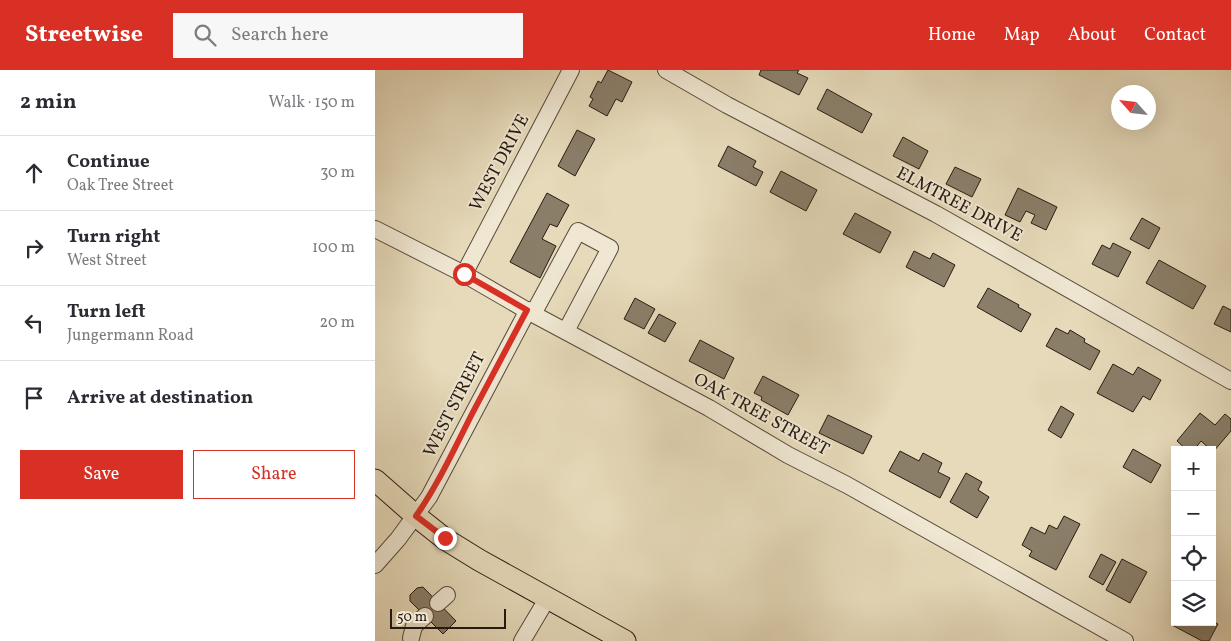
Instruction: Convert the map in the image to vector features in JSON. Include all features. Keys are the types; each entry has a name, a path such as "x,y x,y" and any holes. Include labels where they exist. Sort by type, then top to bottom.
{"main road":[{"path":"375,480 416,516 472,556 625,641"}],"street":[{"name":"WEST DRIVE","path":"464,274 571,70"},
{"name":"ELMTREE DRIVE","path":"666,70 727,105 936,214 1231,381"},
{"name":"OAK TREE STREET","path":"375,230 464,274 530,312 709,408 788,455 847,485 1125,641"},
{"name":"WEST STREET","path":"375,566 429,497 447,466 473,412 578,231 610,248 566,331"},
{"path":"522,641 547,598"},
{"path":"411,638 413,626 425,616"}],"building":[{"path":"608,70 632,82 622,102 616,99 607,116 589,106 593,99 590,97 598,81 601,83"},
{"path":"761,70 799,70 797,73 808,78 799,95 759,75"},
{"path":"827,89 872,114 862,133 817,109"},
{"path":"577,130 595,139 575,176 558,166"},
{"path":"903,137 928,151 919,169 893,156"},
{"path":"728,146 756,161 753,167 763,172 756,186 718,166"},
{"path":"955,167 981,179 972,197 946,184"},
{"path":"781,171 817,190 806,211 770,192"},
{"path":"1018,188 1057,207 1046,230 1031,223 1035,215 1026,211 1020,222 1005,215"},
{"path":"547,193 569,205 557,227 550,224 542,239 556,246 540,278 510,262"},
{"path":"855,213 891,232 880,253 843,234"},
{"path":"1142,218 1160,228 1149,249 1130,239"},
{"path":"1113,243 1131,252 1118,277 1092,264 1102,245 1110,249"},
{"path":"914,251 930,259 933,253 955,265 944,287 906,267"},
{"path":"1159,260 1206,286 1193,309 1146,283"},
{"path":"988,288 1031,314 1021,332 977,307"},
{"path":"635,298 655,309 644,329 624,319"},
{"path":"1223,306 1231,310 1231,332 1214,324"},
{"path":"659,314 676,323 665,342 648,333"},
{"path":"1056,328 1068,334 1070,330 1085,339 1084,342 1100,351 1090,370 1046,346"},
{"path":"700,340 734,358 724,379 689,361"},
{"path":"1113,364 1133,375 1138,367 1161,380 1150,400 1143,396 1133,412 1097,393"},
{"path":"763,376 799,395 788,415 761,400 762,397 754,393"},
{"path":"1061,406 1074,414 1061,438 1048,430"},
{"path":"1200,413 1215,425 1225,414 1231,419 1231,431 1216,448 1216,446 1207,446 1201,441 1197,446 1183,446 1177,441"},
{"path":"828,415 872,436 863,454 819,433"},
{"path":"1133,449 1161,465 1151,483 1123,467"},
{"path":"900,451 919,461 923,453 942,463 938,472 950,478 940,498 889,471"},
{"path":"966,473 982,482 978,490 989,497 977,518 950,502"},
{"path":"1064,516 1080,524 1056,570 1029,556 1032,551 1022,545 1031,527 1045,534 1049,525 1057,529"},
{"path":"1101,554 1116,562 1103,585 1089,577"},
{"path":"1122,559 1147,572 1130,603 1106,590"},
{"path":"423,587 456,621 443,634 410,601 410,595 417,588"},
{"path":"1216,623 1218,624 1209,641 1202,641 1174,626 1216,626"}],"route":[{"path":"445,538 416,516 447,466 473,412 527,310 464,274"}]}
